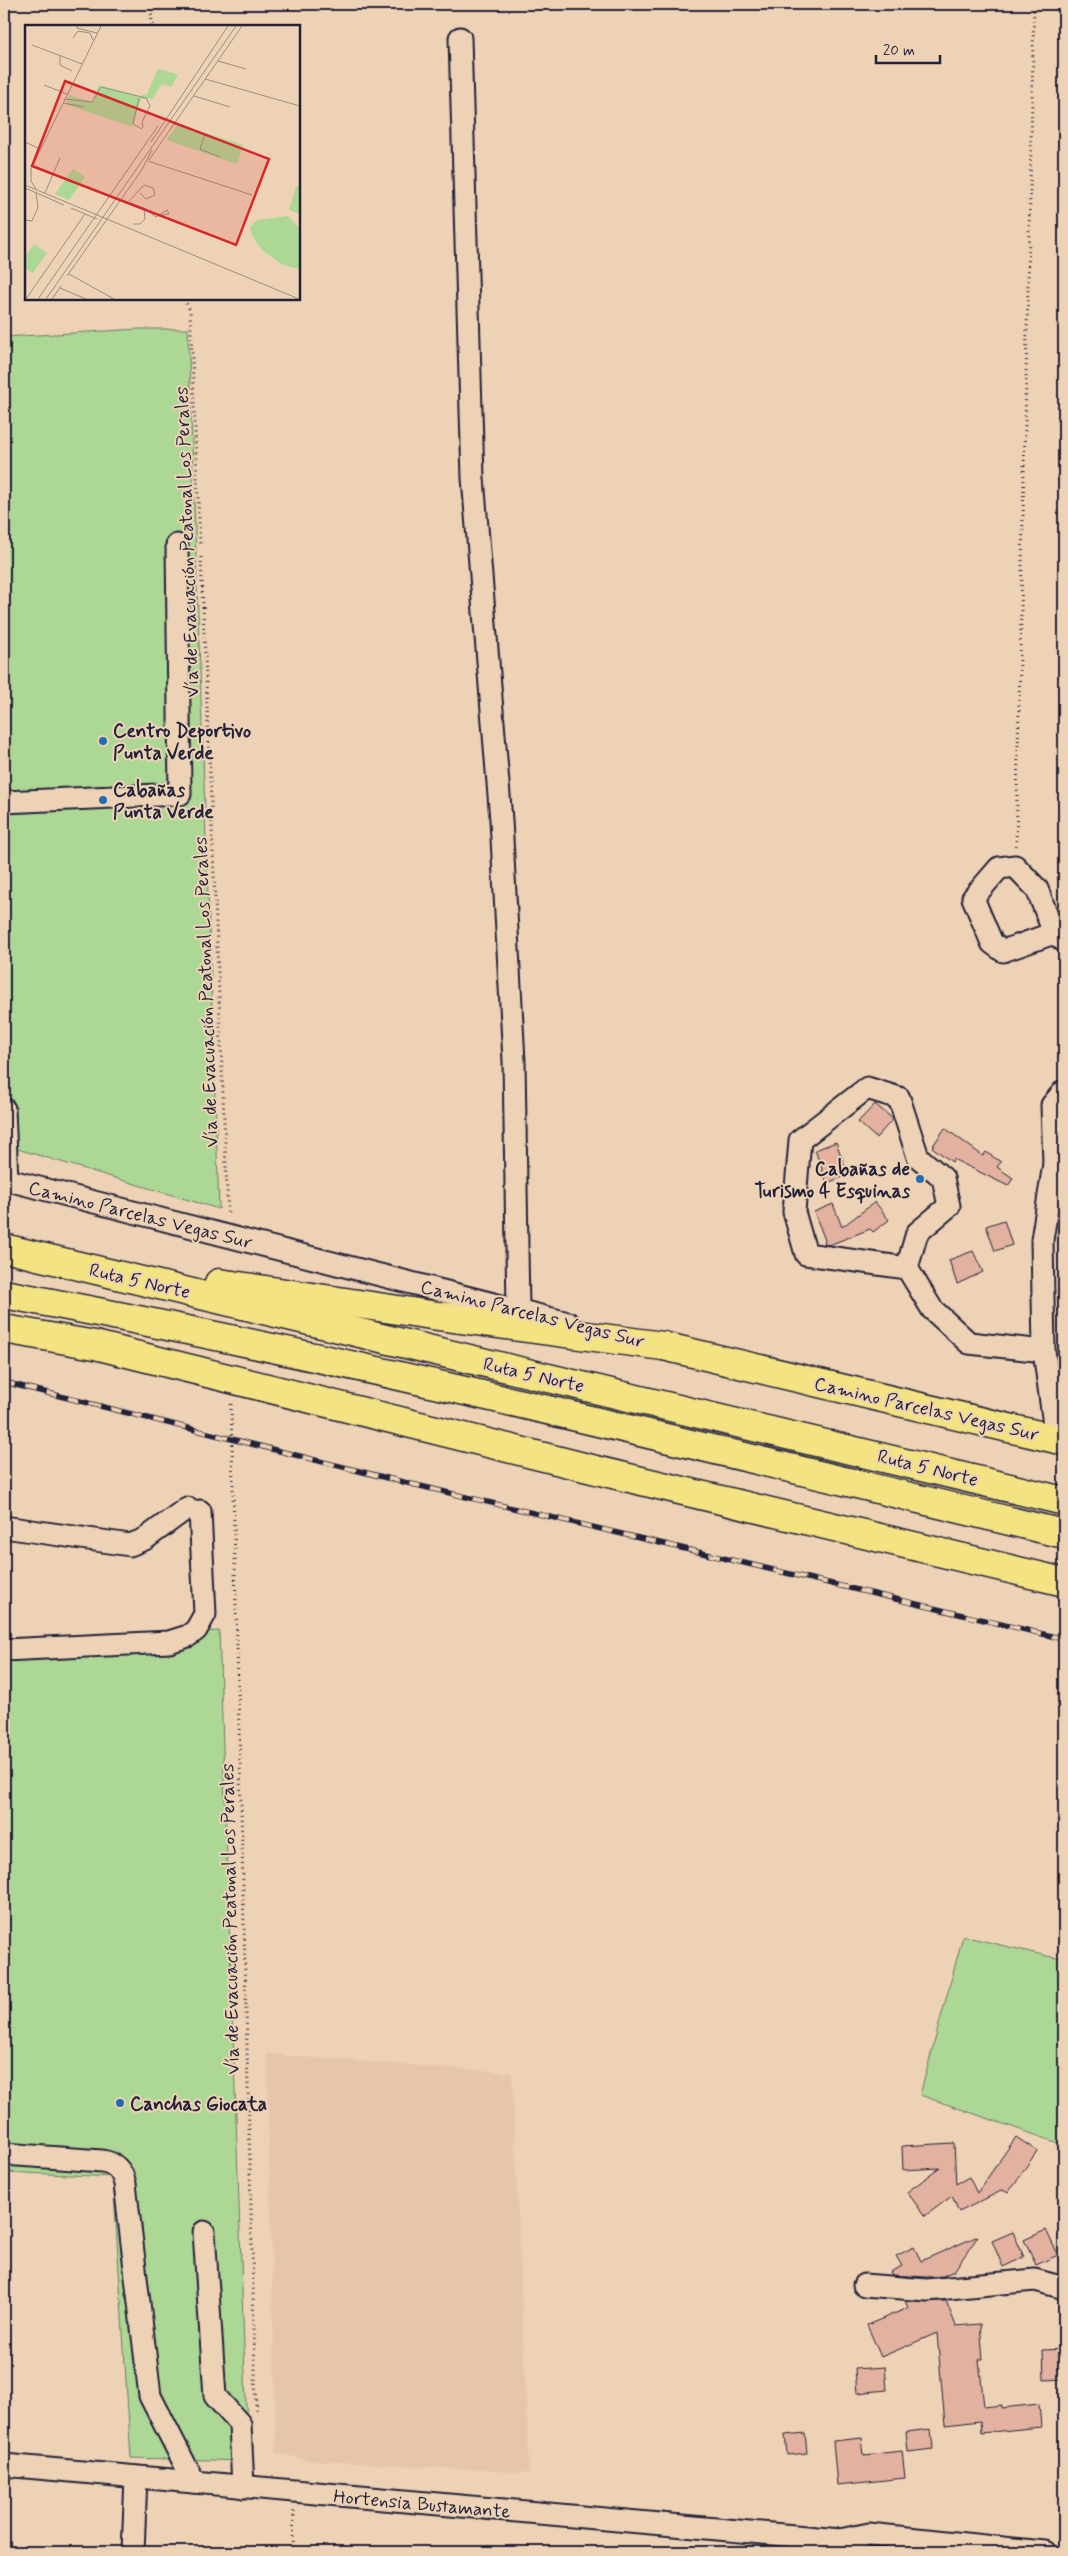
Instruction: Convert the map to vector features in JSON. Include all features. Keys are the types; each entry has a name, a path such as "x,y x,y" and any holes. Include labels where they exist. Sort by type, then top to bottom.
{"main road":[{"name":"Ruta 5 Norte","path":"4,1248 1064,1501"},
{"path":"51,1259 663,1346"},
{"name":"Ruta 5 Norte","path":"4,1294 107,1313 344,1364 1064,1534"},
{"path":"4,1329 95,1345 604,1472 1064,1582"},
{"name":"Camino Parcelas Vegas Sur","path":"663,1346 1060,1440"}],"street":[{"path":"460,38 473,478 490,704 500,802 514,1061 518,1310"},
{"path":"4,802 180,794 177,545"},
{"path":"1015,866 1038,889 1059,937 1003,951 992,943 974,898 999,868 1015,866"},
{"path":"907,1268 806,1254 794,1212 800,1140 867,1088 899,1098 918,1157 943,1178 949,1206 918,1233 907,1268 932,1309 969,1344 1044,1351"},
{"path":"1060,1440 1044,1351 1042,1240 1059,1159 1052,1105 1064,1091"},
{"path":"4,1109 5,1179"},
{"name":"Camino Parcelas Vegas Sur","path":"5,1179 663,1346"},
{"path":"4,1527 130,1545 145,1539 194,1509 205,1614 196,1630 188,1636 169,1642 4,1650"},
{"path":"4,2154 102,2161 115,2165 120,2170 125,2184 150,2396 194,2482"},
{"path":"204,2232 215,2396 240,2424 243,2487"},
{"path":"864,2285 927,2290 1035,2280 1064,2288"},
{"name":"Hortensia Bustamante","path":"4,2465 295,2491 840,2546 859,2552"},
{"path":"133,2552 136,2477"},
{"name":"Hortensia Bustamante","path":"840,2546 868,2534 1044,2552"}],"path":[{"path":"151,4 152,25"},
{"path":"1015,866 1034,4"},
{"name":"Vía de Evacuación Peatonal Los Perales","path":"185,300 190,310 229,1236"},
{"name":"Vía de Evacuación Peatonal Los Perales","path":"231,1379 256,2417"},
{"path":"294,2552 295,2491"}],"shaded area":[{"path":"267,2054 512,2073 529,2473 307,2460 276,2453"}],"green space":[{"name":"Centro Deportivo Punta Verde","path":"139,329 188,329 219,1209 4,1145 4,337"},
{"name":"Canchas Giocata","path":"219,1631 248,2461 131,2458 113,2177 4,2172 4,1640"},
{"path":"963,1936 1064,1960 1064,2145 920,2095"}],"building":[{"path":"875,1104 893,1119 876,1138 858,1122"},
{"path":"945,1128 983,1156 986,1152 1001,1162 997,1167 1013,1178 1008,1186 953,1159 952,1162 932,1147"},
{"path":"836,1142 848,1175 827,1183 815,1150"},
{"path":"875,1202 889,1220 873,1232 870,1229 829,1245 824,1244 825,1240 814,1212 833,1204 842,1227"},
{"path":"1004,1220 1012,1245 995,1251 986,1226"},
{"path":"973,1251 983,1272 957,1284 949,1260"},
{"path":"1016,2137 1037,2151 1008,2193 1003,2190 959,2212 952,2196 925,2216 907,2192 940,2168 903,2170 902,2146 954,2143 956,2184 969,2177 977,2193"},
{"path":"1046,2230 1058,2255 1036,2265 1024,2240"},
{"path":"1013,2232 1024,2257 1003,2267 992,2241"},
{"path":"978,2236 954,2271 943,2276 892,2275 890,2272 902,2266 896,2256 914,2247 921,2261"},
{"path":"905,2301 946,2301 956,2326 980,2324 983,2359 979,2359 984,2407 1002,2405 1002,2408 1039,2404 1041,2427 981,2433 980,2421 945,2425 937,2333 881,2357 867,2325 908,2308"},
{"path":"1064,2349 1064,2379 1044,2380 1043,2350"},
{"path":"885,2367 887,2390 857,2393 855,2369"},
{"path":"931,2429 933,2449 908,2452 906,2432"},
{"path":"805,2433 807,2453 787,2455 785,2435"},
{"path":"862,2438 864,2455 902,2451 905,2478 837,2485 833,2441"}],"railway":[{"path":"4,1382 399,1481 1064,1639"}],"place":[{"name":"Centro Deportivo Punta Verde","path":"103,741"},
{"name":"Cabañas Punta Verde","path":"103,800"},
{"name":"Cabañas de Turismo 4 Esquinas","path":"920,1179"},
{"name":"Canchas Giocata","path":"120,2103"}]}
